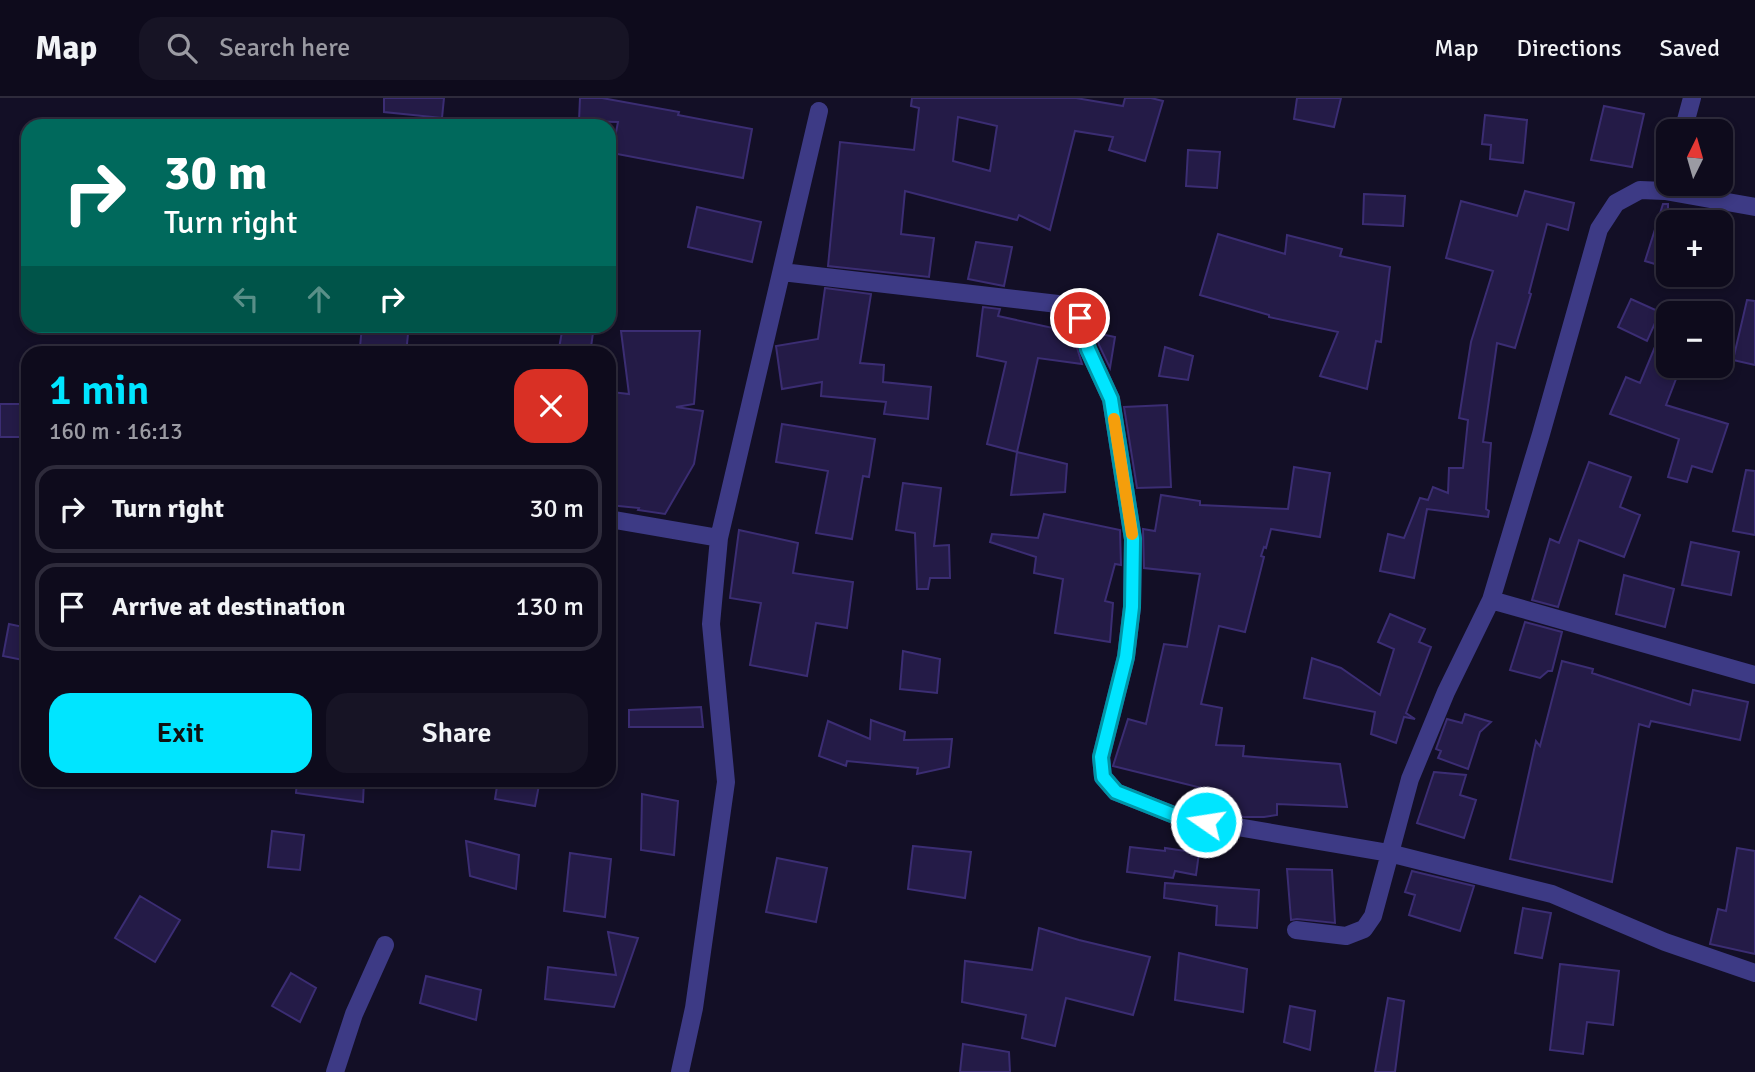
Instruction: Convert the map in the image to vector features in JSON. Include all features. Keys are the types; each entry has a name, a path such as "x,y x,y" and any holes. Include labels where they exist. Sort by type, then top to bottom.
{"street":[{"path":"1686,119 1692,98"},
{"path":"680,1072 694,1008 726,782 711,624 719,538 819,111"},
{"path":"1296,930 1346,936 1364,929 1373,916 1410,779 1446,692 1491,600 1599,229 1616,203 1640,190 1656,188"},
{"path":"1709,196 1755,206"},
{"path":"782,272 1058,304 1080,318 1088,349 1111,399 1133,539 1132,607 1126,657 1101,757 1103,777 1116,792 1179,817 1389,853 1552,894 1665,942 1755,973"},
{"path":"616,520 719,538"},
{"path":"1491,600 1755,675"},
{"path":"335,1072 354,1014 386,945"}],"building":[{"path":"384,98 444,98 442,118 384,112"},
{"path":"580,98 602,98 752,129 743,178 616,154 616,119 579,119"},
{"path":"912,98 1076,98 1123,106 1125,98 1163,101 1145,161 1109,150 1113,137 1075,131 1050,230 1019,215 1017,220 905,191 901,234 934,238 929,277 828,266 840,142 914,150 919,108 911,106","holes":["958,117 997,126 990,171 953,161"]},
{"path":"1297,98 1341,98 1334,127 1294,119"},
{"path":"1604,106 1644,114 1632,167 1591,160"},
{"path":"1485,115 1527,120 1523,163 1490,159 1491,145 1482,144"},
{"path":"1188,150 1220,152 1217,188 1186,186"},
{"path":"1525,191 1574,203 1568,230 1547,224 1515,348 1497,343 1483,442 1491,443 1486,509 1489,511 1488,517 1427,509 1414,578 1380,571 1388,534 1404,538 1420,498 1428,500 1433,487 1448,493 1449,468 1463,468 1468,420 1459,418 1471,342 1493,271 1446,258 1461,201 1517,216"},
{"path":"1364,194 1405,196 1403,226 1363,224"},
{"path":"1663,204 1668,204 1668,210 1661,210"},
{"path":"697,207 761,222 752,262 688,247"},
{"path":"1656,226 1656,264 1645,261"},
{"path":"1218,234 1285,254 1287,235 1342,249 1340,256 1390,267 1381,342 1376,341 1367,389 1320,376 1338,332 1269,317 1200,295"},
{"path":"976,242 1012,247 1004,286 968,279"},
{"path":"825,288 871,294 860,363 884,365 883,382 931,387 928,419 884,414 886,402 821,396 822,382 782,389 776,346 818,339"},
{"path":"1631,299 1656,310 1656,321 1647,341 1618,327"},
{"path":"1747,300 1755,301 1755,365 1733,360"},
{"path":"983,307 1000,309 998,316 1062,330 1062,326 1071,328 1082,364 1038,358 1017,452 987,444 1006,362 977,356"},
{"path":"621,331 700,331 694,404 676,407 703,411 694,464 665,514 616,506 616,392 629,394"},
{"path":"361,333 408,334 407,346 360,346"},
{"path":"562,333 593,333 591,346 559,346"},
{"path":"1096,333 1115,337 1110,368 1099,345"},
{"path":"1656,344 1656,378 1676,378 1666,405 1728,424 1712,472 1692,466 1687,482 1668,477 1679,439 1610,414 1626,377 1640,383"},
{"path":"1165,347 1193,356 1188,380 1159,376"},
{"path":"0,404 21,404 21,437 0,437"},
{"path":"1167,405 1171,487 1137,488 1124,407"},
{"path":"782,424 875,439 869,477 863,476 852,539 816,533 828,471 776,462"},
{"path":"1017,452 1067,464 1065,492 1011,495"},
{"path":"1589,462 1631,477 1620,507 1640,515 1624,557 1579,540 1558,607 1532,600 1550,539 1559,543"},
{"path":"1294,467 1330,473 1320,537 1271,529 1261,556 1264,557 1245,632 1219,626 1201,704 1222,708 1216,745 1244,746 1243,756 1340,764 1347,807 1277,804 1277,815 1244,817 1217,812 1210,790 1113,766 1128,719 1146,724 1164,644 1187,647 1200,574 1144,568 1143,529 1155,531 1161,495 1200,501 1200,505 1288,509"},
{"path":"1746,470 1755,471 1755,535 1733,531"},
{"path":"903,483 941,488 934,546 949,545 950,578 930,578 928,589 917,589 915,533 896,530"},
{"path":"1044,514 1120,530 1121,565 1115,564 1105,601 1113,603 1110,642 1055,633 1063,579 1034,573 1036,557 990,542 992,534 1038,538"},
{"path":"739,530 798,543 793,573 853,582 847,628 816,623 807,676 750,665 761,603 730,598"},
{"path":"1691,542 1739,552 1731,595 1682,585"},
{"path":"1624,575 1674,589 1665,627 1616,614"},
{"path":"1390,614 1425,629 1419,642 1431,647 1406,713 1415,719 1404,717 1396,743 1371,734 1375,712 1304,698 1312,658 1341,668 1380,695 1394,649 1378,642"},
{"path":"1525,622 1562,632 1552,671 1540,678 1510,670"},
{"path":"9,624 21,627 21,660 3,656"},
{"path":"903,651 940,659 937,693 900,689"},
{"path":"1562,661 1593,669 1592,673 1690,705 1693,690 1748,702 1740,740 1651,721 1649,727 1639,724 1612,882 1510,859 1536,741 1540,746"},
{"path":"701,707 703,727 629,727 629,710"},
{"path":"1465,714 1491,722 1480,732 1468,769 1438,758 1441,751 1436,749 1447,719 1462,723"},
{"path":"871,720 905,732 904,740 952,739 949,767 917,774 918,768 847,761 846,766 819,756 828,721 870,739"},
{"path":"1434,772 1466,775 1460,795 1476,800 1464,838 1417,823"},
{"path":"296,787 364,787 363,802 296,793"},
{"path":"497,787 539,787 535,806 495,799"},
{"path":"642,794 678,801 674,855 641,850"},
{"path":"272,831 304,835 300,870 268,867"},
{"path":"466,841 519,855 516,889 470,876"},
{"path":"913,846 971,852 965,898 908,889"},
{"path":"1130,847 1199,853 1196,875 1175,871 1173,878 1127,872"},
{"path":"1737,848 1755,851 1755,954 1710,944 1718,909 1726,911"},
{"path":"570,853 611,859 605,917 564,911"},
{"path":"777,858 827,868 816,922 766,912"},
{"path":"1287,869 1332,870 1335,923 1291,920"},
{"path":"1412,871 1474,886 1460,931 1409,915 1415,895 1405,892"},
{"path":"1165,883 1259,890 1257,928 1216,925 1217,906 1164,898"},
{"path":"140,896 180,920 155,962 115,938"},
{"path":"1523,908 1551,913 1542,958 1515,953"},
{"path":"1039,928 1150,957 1133,1015 1066,998 1055,1046 1022,1038 1026,1015 962,1002 965,961 1032,970"},
{"path":"608,932 638,938 614,1007 545,999 548,967 616,975"},
{"path":"1179,953 1247,969 1243,1012 1175,1000"},
{"path":"1560,964 1619,971 1613,1025 1587,1022 1583,1054 1550,1050"},
{"path":"291,973 316,988 300,1022 272,1006"},
{"path":"426,976 481,990 476,1020 420,1003"},
{"path":"1388,998 1404,1001 1395,1072 1375,1072"},
{"path":"1290,1006 1315,1011 1310,1050 1284,1042"},
{"path":"963,1044 1009,1052 1010,1072 960,1072"}],"slow traffic":[{"path":"1114,419 1132,534"}],"route":[{"path":"1080,318 1088,349 1111,399 1133,539 1132,607 1126,657 1101,757 1103,777 1116,792 1179,817 1206,822"}]}
